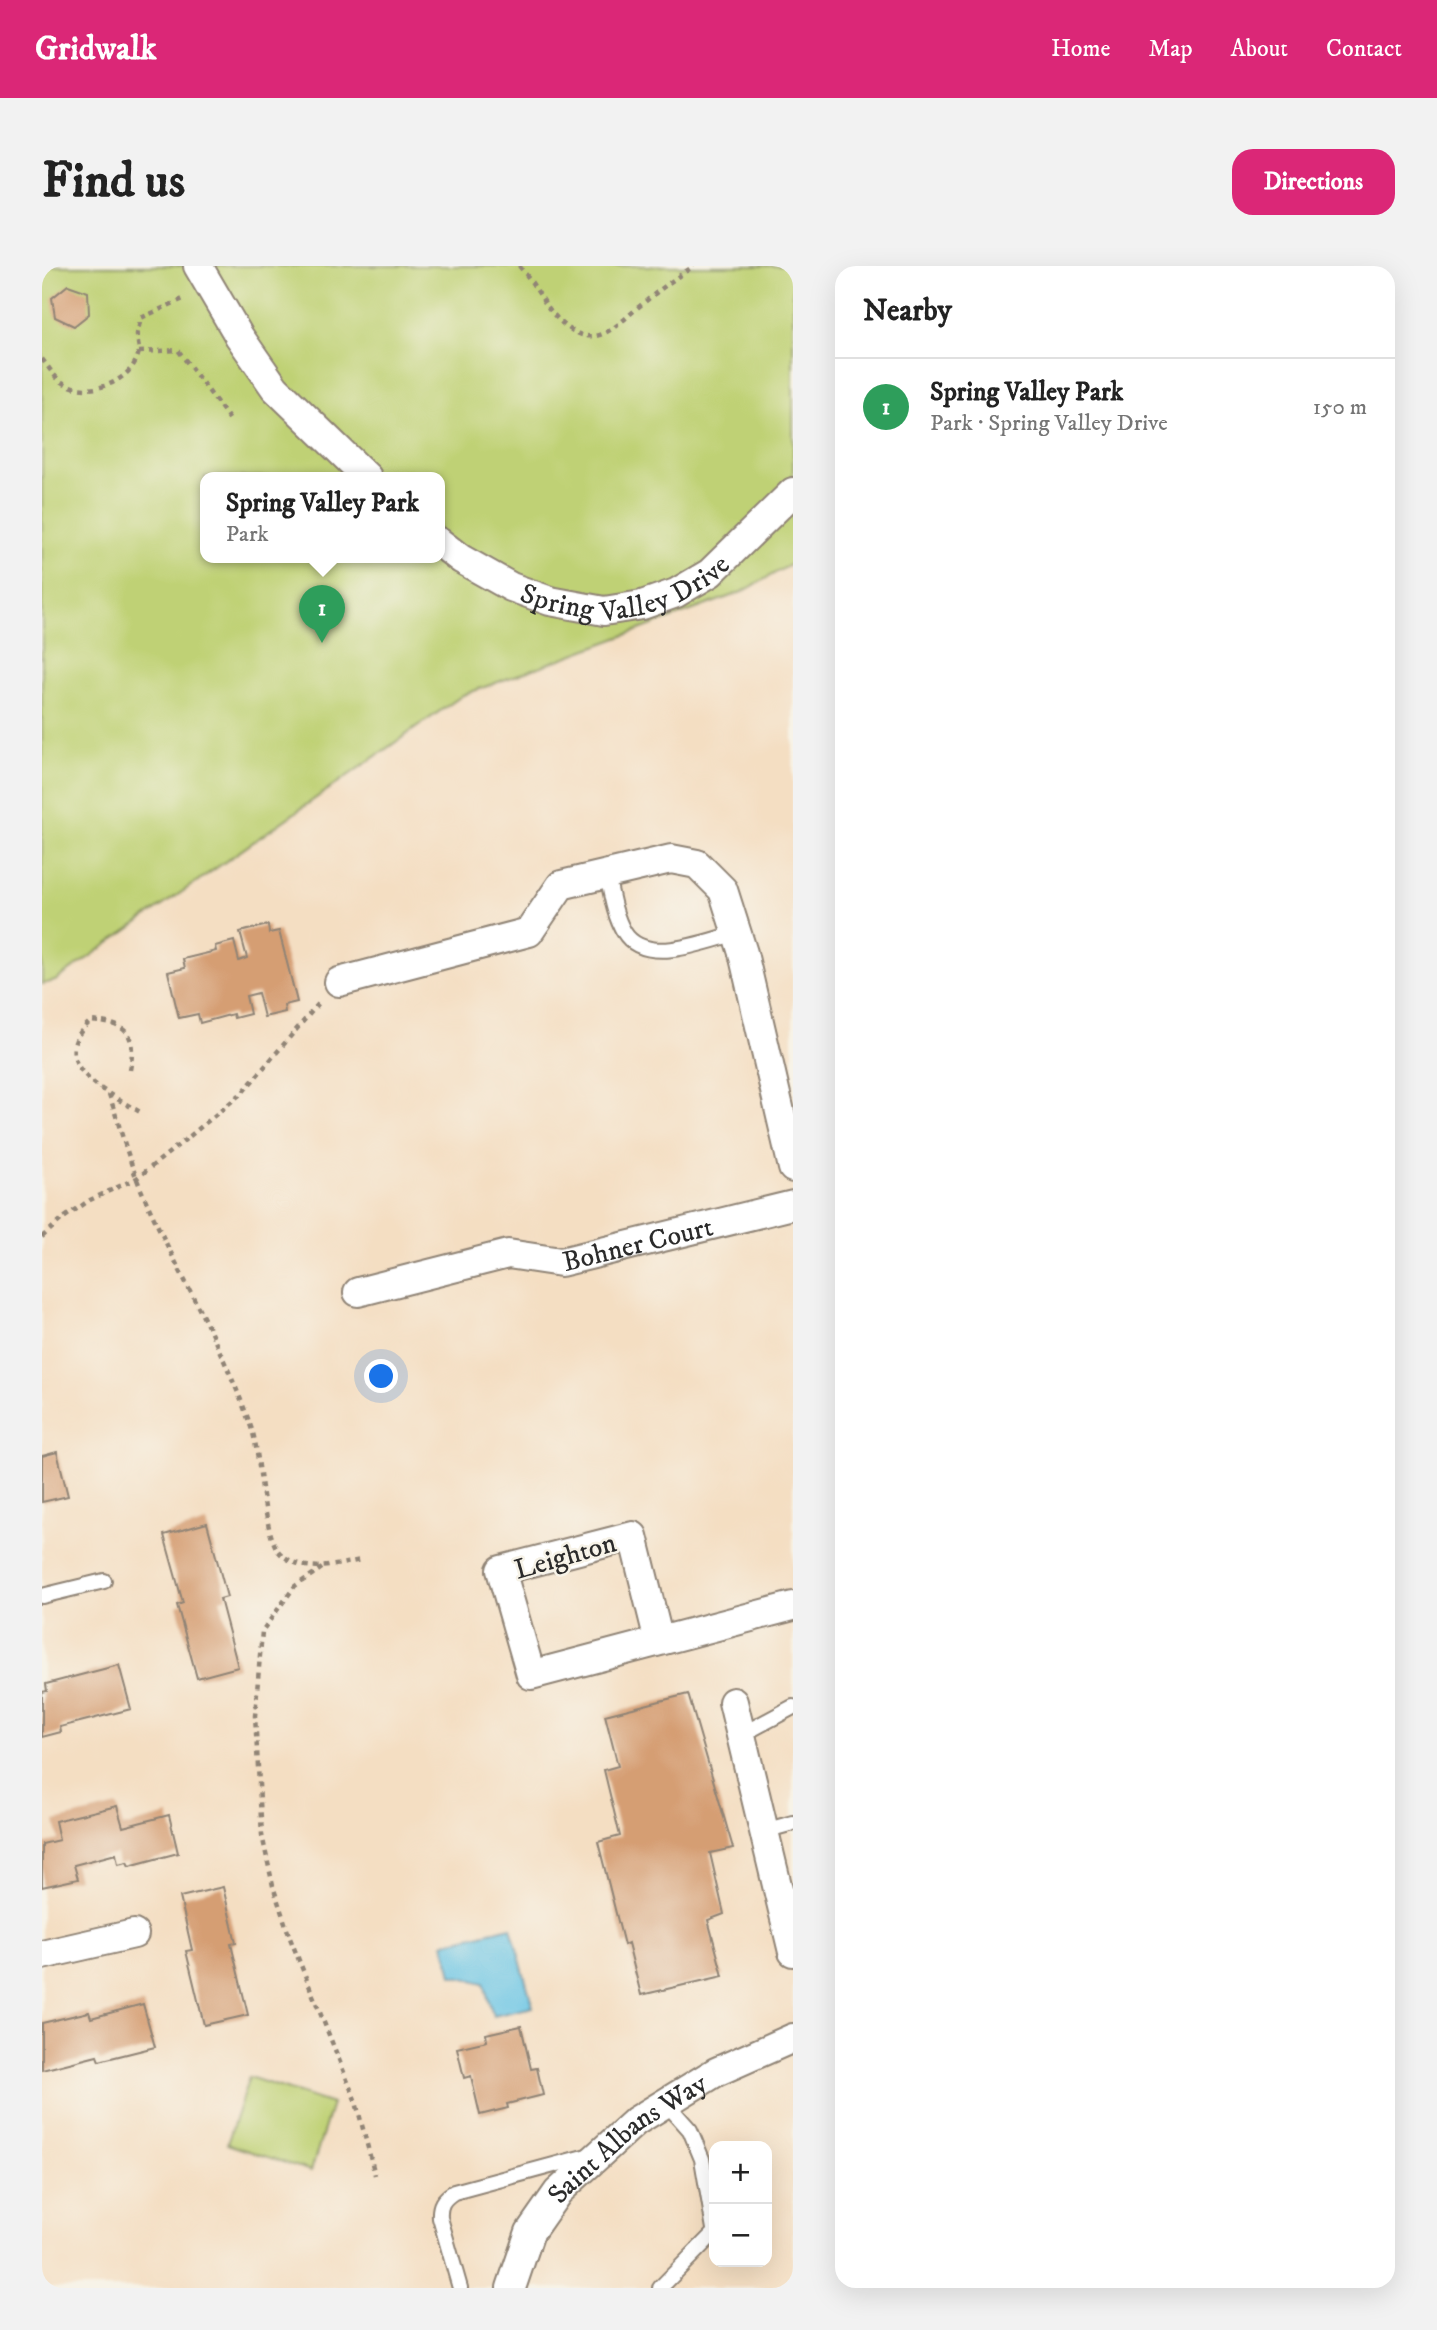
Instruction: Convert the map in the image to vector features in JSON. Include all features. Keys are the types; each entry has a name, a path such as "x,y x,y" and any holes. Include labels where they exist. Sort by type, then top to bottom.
{"street":[{"path":"203,274 275,388 362,472"},
{"name":"Spring Valley Drive","path":"445,547 461,559 511,587 550,601 604,611 642,605 676,593 710,573 793,492"},
{"path":"339,982 529,932 561,885 671,859 696,864 723,890 737,933 793,1168"},
{"name":"Bohner Court","path":"358,1292 508,1254 561,1262 793,1205"},
{"name":"Leighton","path":"659,1641 633,1536 501,1570 531,1675 793,1606"},
{"path":"733,1702 791,1937"},
{"path":"42,1955 134,1934"},
{"name":"Saint Albans Way","path":"510,2288 530,2232 558,2192 636,2121 716,2072 793,2038"}],"lane":[{"path":"618,871 614,906 625,934 643,949 669,950 737,933"},
{"path":"42,1596 104,1581"},
{"path":"741,1735 793,1707"},
{"path":"764,1831 793,1823"},
{"path":"666,2102 695,2140 705,2170 710,2204"},
{"path":"460,2288 440,2218 440,2207 445,2197 454,2192 602,2152"},
{"path":"660,2288 709,2236"}],"path":[{"path":"519,266 562,323 585,336 598,335 616,328 653,295 694,266"},
{"path":"42,359 63,383 81,389 100,388 115,382 130,368 139,352 137,335 141,318 176,304 203,274"},
{"path":"139,352 178,351 230,420"},
{"path":"42,1237 90,1200 138,1178 243,1091 299,1024 339,982"},
{"path":"130,1070 134,1047 129,1035 120,1027 91,1021 80,1030 73,1042 73,1054 80,1070 92,1083 142,1113"},
{"path":"108,1094 138,1178 244,1407 257,1446 270,1531 279,1552 299,1566 322,1568 361,1560"},
{"path":"322,1568 295,1586 262,1632 256,1705 262,1835 281,1912 356,2102 375,2175"}],"green space":[{"path":"42,266 793,266 793,563 742,592 463,695 55,981 42,984"},
{"path":"249,2077 332,2104 311,2171 227,2144"}],"water":[{"path":"511,1927 533,2007 493,2016 484,1983 452,1975 444,1943"}],"building":[{"path":"68,285 88,292 89,314 74,326 55,317 52,298"},
{"path":"268,925 269,933 279,931 297,1002 284,1005 285,1012 264,1017 258,993 246,996 250,1014 234,1018 233,1014 200,1023 198,1014 179,1018 168,972 185,968 183,959 216,951 215,946 234,941 239,961 247,958 240,932"},
{"path":"57,1452 68,1496 42,1502 42,1456"},
{"path":"207,1523 227,1597 220,1599 238,1667 197,1678 177,1605 183,1603 164,1535"},
{"path":"119,1665 131,1709 60,1727 61,1732 42,1737 42,1692 47,1691 46,1684"},
{"path":"688,1694 733,1848 710,1853 724,1914 708,1920 723,1976 641,1995 628,1943 624,1945 598,1842 620,1836 604,1770 618,1766 605,1715"},
{"path":"117,1806 123,1827 169,1815 178,1853 129,1866 127,1862 118,1864 116,1854 74,1865 78,1879 42,1887 42,1844 59,1840 55,1821"},
{"path":"223,1887 236,1943 231,1944 248,2015 204,2025 186,1951 192,1950 180,1897"},
{"path":"143,2004 155,2047 99,2061 97,2056 42,2070 42,2023 89,2012 91,2018"},
{"path":"521,2026 531,2069 537,2068 543,2095 507,2104 508,2108 480,2115 471,2076 464,2078 457,2048 487,2041 486,2034"}],"place":[{"name":"Spring Valley Park","path":"322,643"}]}
